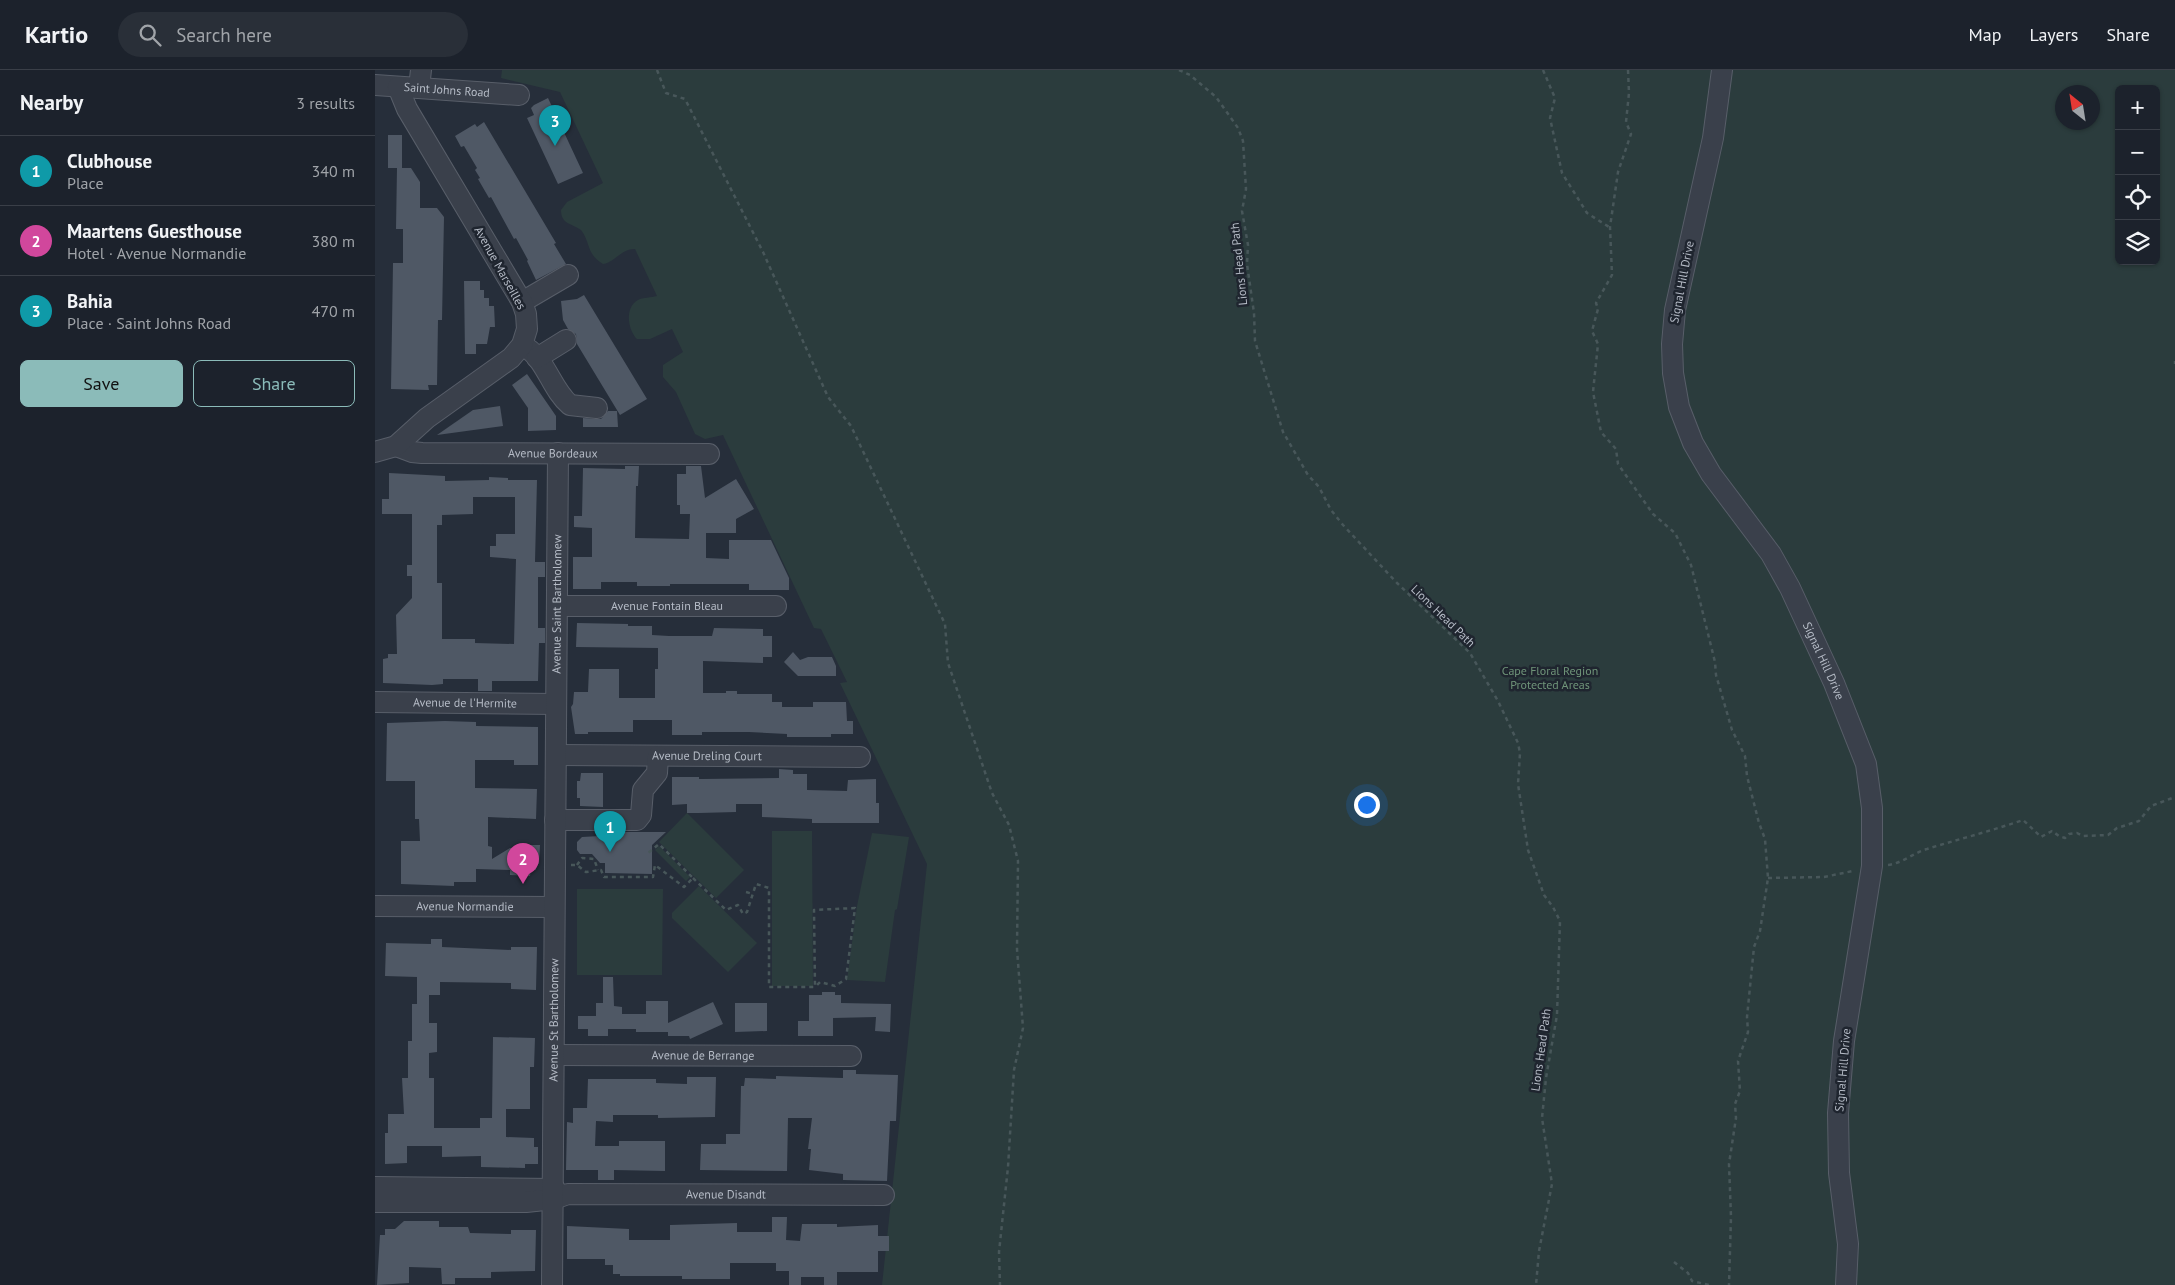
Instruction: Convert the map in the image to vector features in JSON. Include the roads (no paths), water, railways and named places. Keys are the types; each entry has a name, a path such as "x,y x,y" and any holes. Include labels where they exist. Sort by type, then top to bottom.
{"street":[{"name":"Signal Hill Drive","path":"1722,70 1716,122 1675,310 1671,352 1675,389 1689,437 1701,457 1771,554 1797,600 1857,738 1866,764 1870,784 1871,867 1839,1086 1838,1158 1848,1244 1846,1285"},
{"name":"Saint Johns Road","path":"375,85 398,87 420,79 519,95"},
{"name":"Avenue Marseilles","path":"375,452 396,446 427,418 503,365 517,352 521,345 527,322 522,302 407,109 398,87"},
{"path":"522,302 568,275"},
{"path":"537,358 566,340"},
{"path":"521,345 532,352 537,358 570,405 597,408"},
{"name":"Avenue Bordeaux","path":"396,446 412,452 422,453 709,454"},
{"name":"Avenue Saint Bartholomew","path":"555,755 558,454"},
{"name":"Avenue Fontain Bleau","path":"557,606 776,606"},
{"name":"Avenue de l'Hermite","path":"375,702 556,704"},
{"name":"Avenue Dreling Court","path":"555,755 860,757"},
{"name":"Avenue St Bartholomew","path":"552,1285 558,1194 554,1054 555,755"},
{"path":"555,820 637,820 641,815 644,787 658,771 658,756"},
{"name":"Avenue Normandie","path":"375,906 555,907"},
{"name":"Avenue de Berrange","path":"554,1054 851,1056"},
{"name":"Avenue Disandt","path":"375,1187 526,1202 558,1194 884,1194"},
{"name":"Avenue Disandt","path":"375,1202 465,1195"}],"place":[{"name":"Bahia","path":"555,146"},
{"name":"Clubhouse","path":"610,852"},
{"name":"Maartens Guesthouse","path":"523,884"}],"park label":[{"name":"Cape Floral Region Protected Areas","path":"1550,678"}]}
